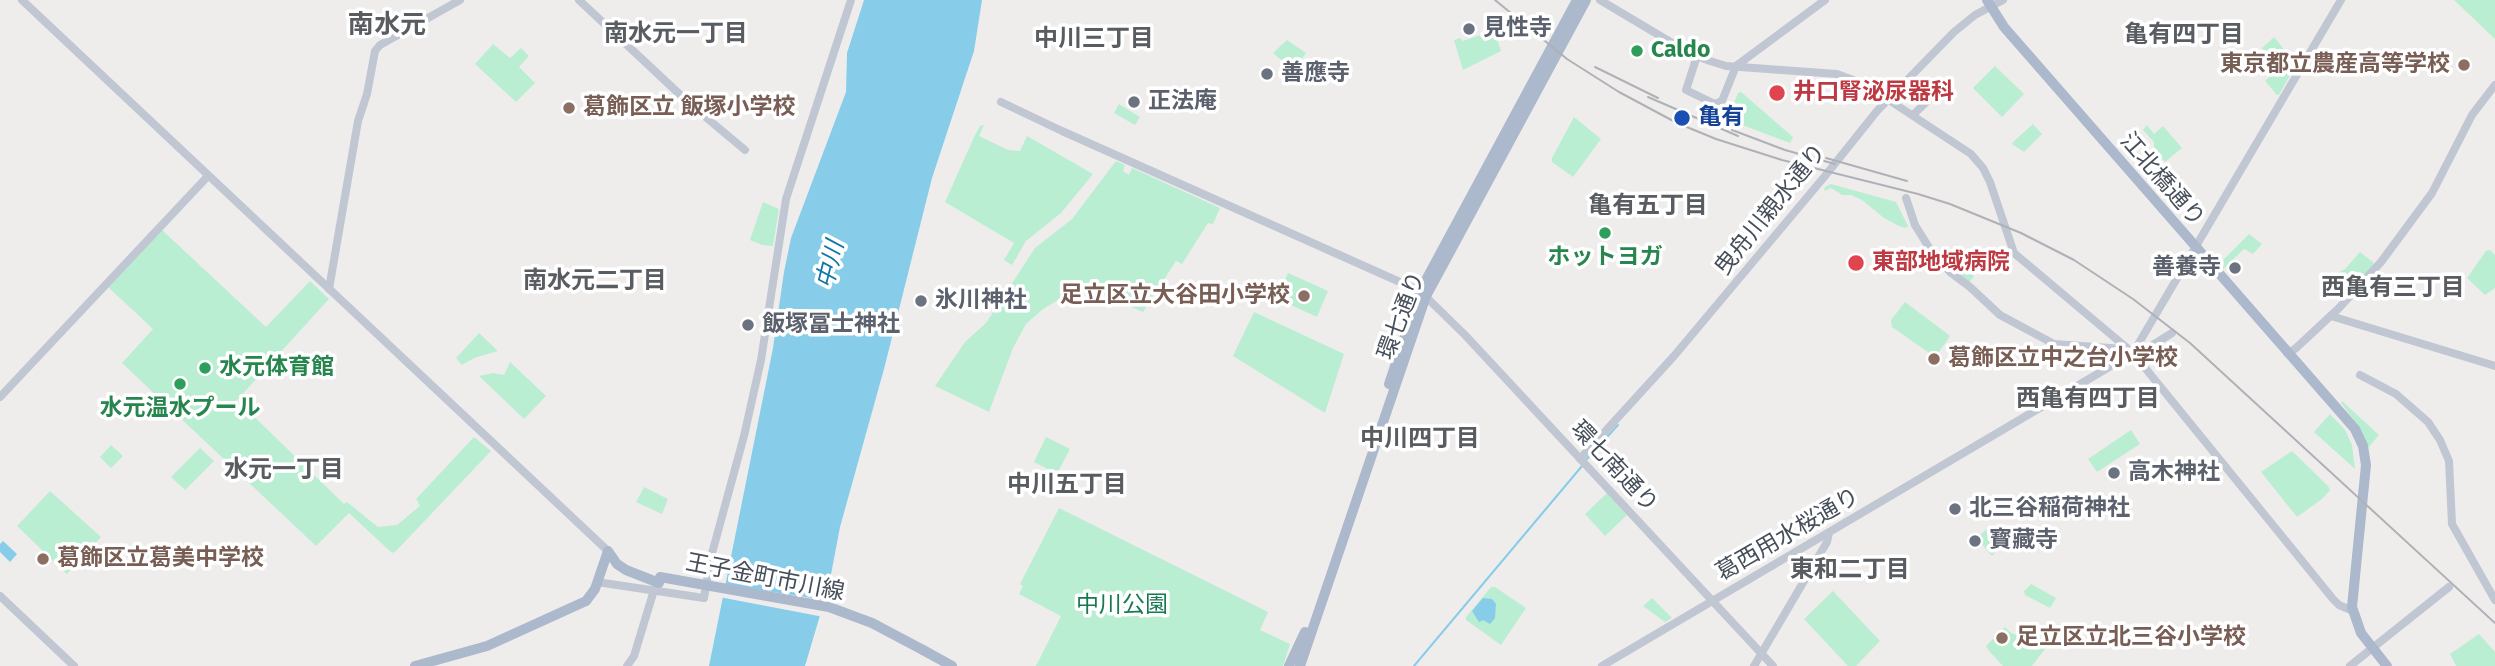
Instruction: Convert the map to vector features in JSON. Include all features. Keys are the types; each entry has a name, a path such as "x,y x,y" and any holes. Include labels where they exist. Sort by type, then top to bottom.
{"main road":[{"name":"環七通り","path":"1294,666 1308,635 1423,293 1577,0"},
{"name":"環七通り","path":"1423,293 1586,0"},
{"name":"江北橋通り","path":"1988,3 2004,27 2352,425 2360,439 2366,465 2352,609"},
{"name":"王子金町市川線","path":"608,551 617,564 626,570 658,583 830,612 952,666"},
{"path":"415,666 487,646 586,601 593,593 608,551"},
{"path":"2352,609 2361,633 2386,666"},
{"path":"1289,666 1308,635"},
{"path":"1303,666 1308,635"},
{"name":"王子金町市川線","path":"921,652 942,666"}],"street":[{"path":"22,0 608,551"},
{"path":"329,289 358,121 367,94 375,51 380,45 460,0"},
{"path":"579,0 690,104 745,150"},
{"path":"597,582 658,583 704,598 711,557 744,436 761,360 786,199 851,0"},
{"path":"1600,0 1697,56 1717,64 1837,74 1866,85 1965,148 1983,168 2014,253 2133,353 2333,599 2339,606 2352,609"},
{"path":"1697,56 1686,85 1687,92 1719,103 1736,66 1825,0"},
{"name":"曳舟川親水通り","path":"1580,459 1674,356 1888,100 1954,32 1988,3 2003,0"},
{"path":"2133,353 2341,0"},
{"path":"1913,116 1945,84"},
{"path":"2287,353 2331,316 2381,262 2426,202 2472,114 2495,85"},
{"path":"1001,102 1423,293"},
{"path":"0,397 208,176"},
{"path":"1906,198 1915,225 1933,254 2000,315 2054,344 2124,349 2133,353"},
{"name":"環七南通り","path":"1423,293 1773,666"},
{"path":"2331,316 2495,366"},
{"name":"葛西用水桜通り","path":"1602,666 2133,353 2148,348 2172,333"},
{"path":"2360,375 2378,382 2396,394 2428,422 2440,440 2449,461 2452,524 2495,600"},
{"path":"1754,666 1825,545 1829,533"},
{"path":"627,666 634,656 658,583"},
{"path":"2350,666 2449,587"},
{"path":"0,596 75,666"}],"green space":[{"path":"2454,0 2495,0 2495,39"},
{"path":"1494,30 1501,51 1463,70 1454,40 1460,38 1463,41"},
{"path":"2274,37 2296,64 2279,95 2265,81 2279,68 2262,48"},
{"path":"1287,40 1306,53 1296,67 1288,66 1273,53"},
{"path":"493,44 510,58 521,48 529,56 519,67 535,83 516,102 475,64"},
{"path":"1995,66 2024,94 2002,117 1973,88"},
{"path":"1741,92 1793,137 1790,143 1729,120 1738,93"},
{"path":"1119,104 1140,117 1135,125 1114,113"},
{"path":"1574,117 1601,139 1573,177 1552,162 1552,158"},
{"path":"2033,124 2042,134 2024,152 2012,144"},
{"path":"984,125 979,136 1008,150 1020,151 1027,136 1093,174 1061,213 1026,241 1012,265 1004,260 1014,243 945,202 975,135 980,126"},
{"path":"2147,125 2154,134 2163,126 2182,148 2165,162 2154,150 2154,142 2143,130"},
{"path":"1116,161 1125,165 1123,171 1129,175 1132,168 1220,208 1213,224 1208,223 1182,264 1176,261 1143,312 1102,294 1086,292 1063,297 1043,309 1026,324 1013,348 989,412 935,386 965,342 986,323 1035,248 1072,219"},
{"path":"1831,184 1896,202 1908,226 1899,226 1884,218 1862,200 1851,195 1842,195 1831,188 1824,191 1825,187"},
{"path":"763,202 779,209 773,246 750,240"},
{"path":"162,230 266,327 310,281 329,299 237,400 344,504 347,502 378,527 397,525 420,506 416,499 474,437 491,451 396,551 392,553 349,513 316,546 122,363 153,329 108,287"},
{"path":"2249,234 2262,244 2253,254 2244,249 2223,269 2219,264"},
{"path":"2490,250 2495,255 2495,288 2485,295 2467,278 2486,251"},
{"path":"1945,252 1974,276 1969,283 1940,258"},
{"path":"2360,252 2374,263 2373,266 2353,288 2337,281 2335,274 2345,269"},
{"path":"1288,273 1328,291 1317,317 1276,298"},
{"path":"1905,302 1949,335 1935,357 1892,327 1891,320"},
{"path":"1254,312 1344,354 1325,413 1233,356"},
{"path":"479,333 498,351 474,358 462,365 456,358"},
{"path":"510,362 546,396 524,419 479,376 493,373 504,375"},
{"path":"2342,401 2379,435 2368,448 2357,424"},
{"path":"2330,414 2345,430 2352,445 2355,469 2314,432"},
{"path":"2131,430 2140,444 2097,472 2088,459"},
{"path":"1046,437 1070,449 1057,474 1034,462"},
{"path":"111,445 123,456 111,468 100,457"},
{"path":"200,448 214,461 185,490 171,477"},
{"path":"2292,451 2330,490 2297,517 2261,472"},
{"path":"644,487 668,499 662,514 636,502"},
{"path":"50,491 101,537 67,574 17,526"},
{"path":"1607,493 1627,515 1605,536 1585,514"},
{"name":"中川公園","path":"1059,508 1268,612 1260,630 1290,644 1283,666 1036,666 1061,616 1019,594 1023,586 1020,584"},
{"path":"1992,525 2006,539 1992,556 1981,543 1984,540 1980,535"},
{"path":"2031,584 2056,598 2050,608 2025,595 2024,591"},
{"path":"1491,587 1526,608 1501,645 1466,620"},
{"path":"1833,591 1880,641 1856,666 1848,666 1804,619"},
{"path":"1652,598 1672,618 1665,622 1643,606"},
{"path":"2005,627 2011,633 2043,645 2045,649 2032,666 2003,666 1989,651 1986,646"},
{"path":"2479,634 2495,652 2495,666 2456,666 2450,654"}],"water":[{"name":"中川","path":"864,0 982,0 974,51 932,178 884,369 840,527 829,585 805,666 709,666 773,348 791,238 846,92 847,53"},
{"path":"3,541 17,554 10,562 0,552 0,544"},
{"path":"1483,598 1492,599 1496,604 1495,618 1490,624 1483,620 1479,622 1472,611"}],"pier":[{"path":"721,584 828,602 824,617 719,597"}],"waterway":[{"path":"1585,461 1618,425"},
{"path":"1414,666 1582,466"}],"railway":[{"path":"1495,0 1567,59 1619,92 1677,123 1716,139 1782,160 1950,204 2021,233 2074,260 2133,299 2190,343 2495,623"},
{"path":"1595,67 1658,98"},
{"path":"1648,97 1738,136"},
{"path":"1732,130 1785,150 1835,164"},
{"path":"1826,158 1907,181"}],"place":[{"name":"見性寺","path":"1469,29"},
{"name":"Caldo","path":"1637,51"},
{"name":"東京都立農産高等学校","path":"2464,65"},
{"name":"善應寺","path":"1267,74"},
{"name":"井口腎泌尿器科","path":"1777,93"},
{"name":"正法庵","path":"1134,102"},
{"name":"葛飾区立 飯塚小学校","path":"569,108"},
{"name":"亀有","path":"1682,118"},
{"name":"ホットヨガ","path":"1605,233"},
{"name":"東部地域病院","path":"1856,263"},
{"name":"善養寺","path":"2235,268"},
{"name":"足立区立大谷田小学校","path":"1304,296"},
{"name":"氷川神社","path":"921,301"},
{"name":"飯塚冨士神社","path":"748,325"},
{"name":"葛飾区立中之台小学校","path":"1934,359"},
{"name":"水元体育館","path":"205,368"},
{"name":"水元温水プール","path":"180,384"},
{"name":"高木神社","path":"2114,473"},
{"name":"北三谷稲荷神社","path":"1955,509"},
{"name":"寳藏寺","path":"1975,541"},
{"name":"葛飾区立葛美中学校","path":"43,559"},
{"name":"足立区立北三谷小学校","path":"2002,638"}],"district":[{"name":"南水元","path":"387,26"},
{"name":"南水元一丁目","path":"676,34"},
{"name":"亀有四丁目","path":"2184,35"},
{"name":"中川三丁目","path":"1094,39"},
{"name":"亀有五丁目","path":"1648,206"},
{"name":"南水元二丁目","path":"595,281"},
{"name":"西亀有三丁目","path":"2393,288"},
{"name":"西亀有四丁目","path":"2088,399"},
{"name":"中川四丁目","path":"1420,439"},
{"name":"水元一丁目","path":"284,470"},
{"name":"中川五丁目","path":"1067,485"},
{"name":"東和二丁目","path":"1850,570"}]}
